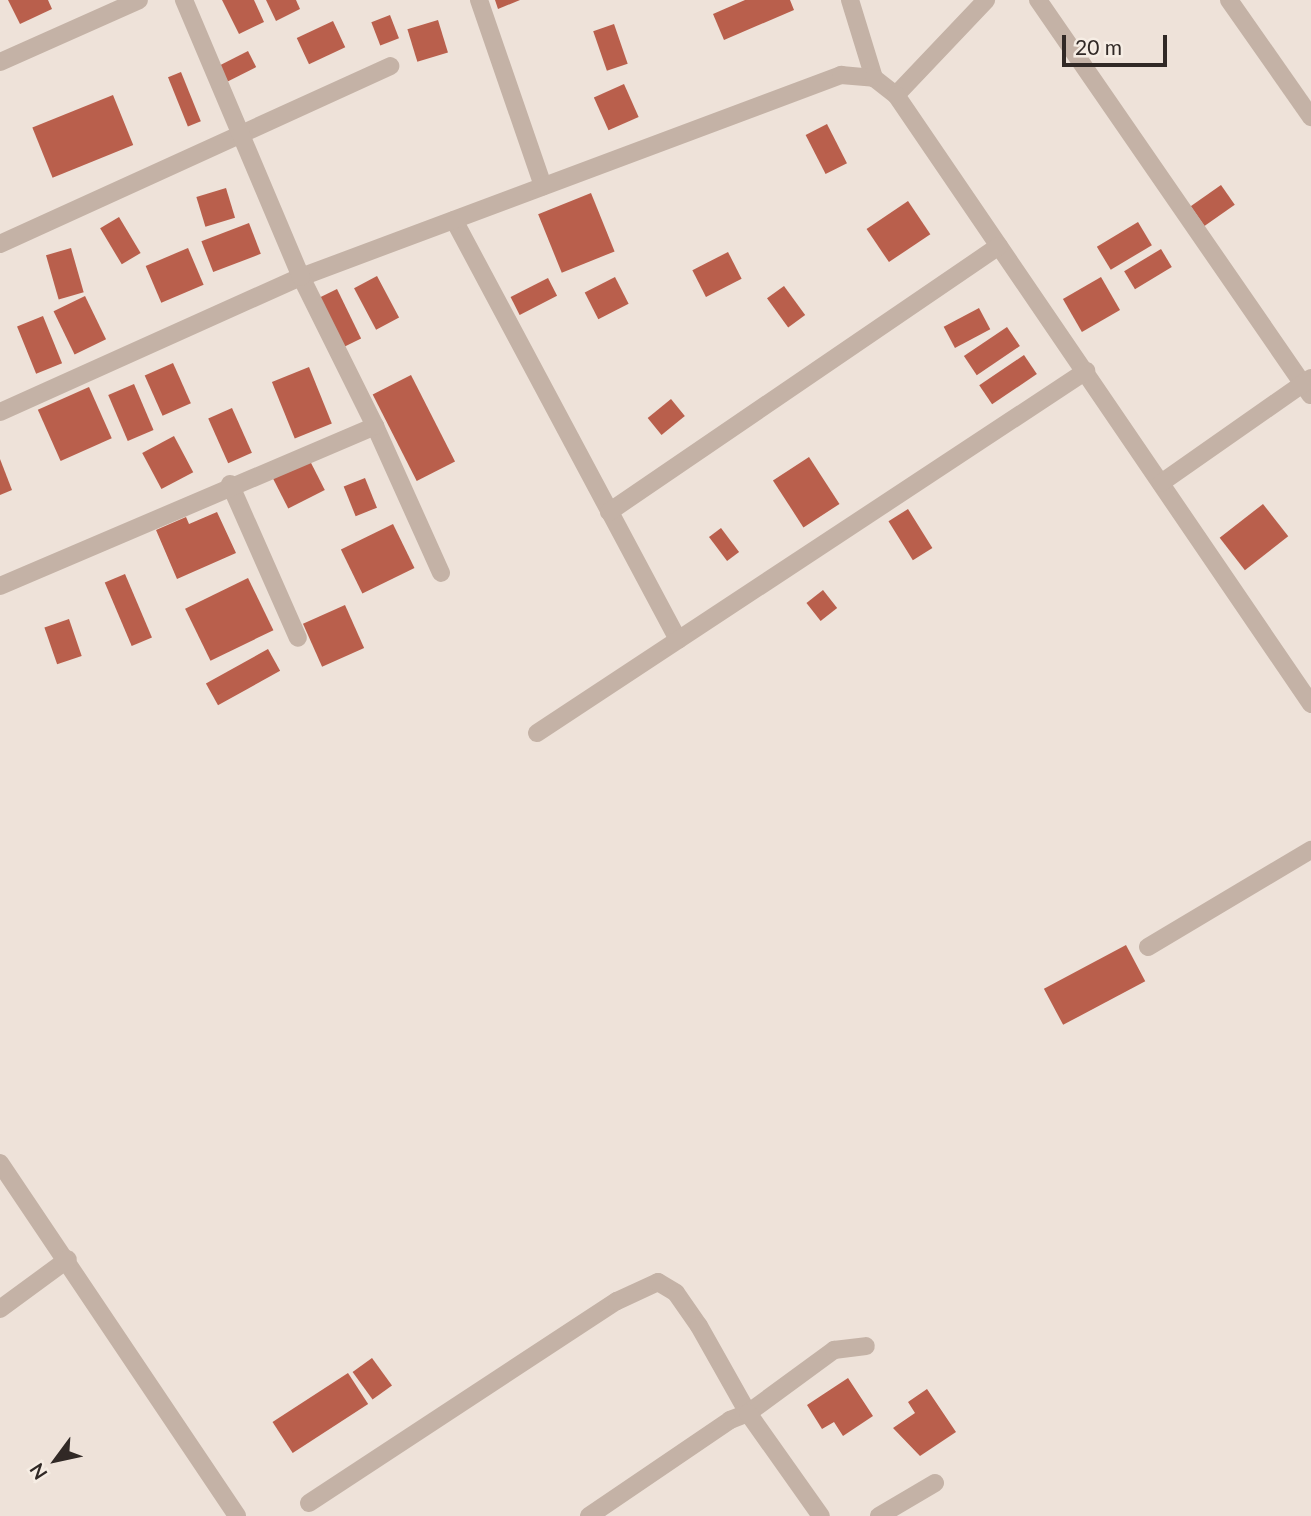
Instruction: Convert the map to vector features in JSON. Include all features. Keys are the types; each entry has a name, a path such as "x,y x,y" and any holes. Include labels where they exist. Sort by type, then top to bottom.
{"street":[{"path":"0,62 139,0"},
{"path":"184,0 301,277 375,426 441,573"},
{"path":"479,0 543,186"},
{"path":"850,0 874,78"},
{"path":"896,95 986,0"},
{"path":"1038,0 1308,385 1161,483"},
{"path":"1229,0 1311,117"},
{"path":"0,244 390,66"},
{"path":"0,412 301,277 841,75 874,78 896,95 1311,704"},
{"path":"454,220 678,640"},
{"path":"609,512 999,246"},
{"path":"537,733 1086,371"},
{"path":"0,586 230,484 375,426"},
{"path":"230,484 298,638"},
{"path":"1148,947 1311,850"},
{"path":"0,1163 68,1259 237,1516"},
{"path":"0,1309 68,1259"},
{"path":"309,1503 617,1301 658,1282 676,1293 699,1326 748,1413 821,1516"},
{"path":"589,1516 730,1420 748,1413 834,1349 866,1346"},
{"path":"880,1516 935,1483"}],"building":[{"path":"8,0 48,0 52,9 20,24"},
{"path":"222,0 254,0 264,22 239,34"},
{"path":"266,0 296,0 300,9 276,21"},
{"path":"495,0 520,0 498,9"},
{"path":"745,0 790,0 794,10 724,40 713,14"},
{"path":"390,15 399,38 380,46 371,22"},
{"path":"438,20 448,53 417,62 407,29"},
{"path":"333,21 345,47 309,64 297,38"},
{"path":"614,24 628,64 607,71 593,31"},
{"path":"248,51 256,67 228,82 219,66"},
{"path":"181,72 201,121 188,126 168,77"},
{"path":"624,84 639,117 608,130 594,97"},
{"path":"113,95 133,145 53,178 32,128"},
{"path":"827,124 847,163 826,174 806,135"},
{"path":"1221,185 1235,205 1204,226 1191,206"},
{"path":"226,188 235,218 205,227 196,197"},
{"path":"591,193 615,251 562,273 538,214"},
{"path":"908,201 930,234 889,262 867,229"},
{"path":"119,217 141,253 122,264 100,228"},
{"path":"1138,222 1152,245 1111,270 1097,247"},
{"path":"249,223 261,254 213,272 201,241"},
{"path":"71,248 84,292 59,299 46,255"},
{"path":"188,248 204,285 161,303 146,266"},
{"path":"1161,249 1172,267 1135,289 1124,271"},
{"path":"728,252 742,279 706,297 692,270"},
{"path":"377,276 399,317 376,330 354,288"},
{"path":"615,277 629,304 598,319 585,292"},
{"path":"1101,277 1120,310 1082,332 1063,299"},
{"path":"548,278 557,296 520,315 511,297"},
{"path":"784,286 805,315 788,327 767,298"},
{"path":"337,289 361,338 342,348 318,298"},
{"path":"85,296 106,339 75,354 54,311"},
{"path":"979,308 990,329 955,348 944,327"},
{"path":"43,316 62,363 36,374 17,326"},
{"path":"1007,327 1020,346 977,375 964,356"},
{"path":"1024,355 1037,374 992,404 979,385"},
{"path":"173,363 191,403 163,416 145,376"},
{"path":"309,367 332,424 295,439 272,382"},
{"path":"411,375 455,461 417,481 373,395"},
{"path":"134,384 154,430 128,441 108,395"},
{"path":"89,387 112,438 61,461 38,410"},
{"path":"671,399 685,416 662,435 648,418"},
{"path":"232,408 252,453 228,463 208,419"},
{"path":"174,436 193,472 161,489 142,453"},
{"path":"308,457 325,490 288,509 271,476"},
{"path":"809,457 839,504 803,527 773,480"},
{"path":"0,459 12,490 0,495"},
{"path":"365,478 377,508 356,516 344,487"},
{"path":"1263,504 1288,536 1245,570 1220,538"},
{"path":"908,509 932,548 913,560 888,521"},
{"path":"217,512 236,553 177,579 156,530 186,517 189,524"},
{"path":"393,524 414,568 362,593 341,549"},
{"path":"721,528 739,552 727,561 709,537"},
{"path":"125,574 152,638 132,646 105,583"},
{"path":"248,578 273,630 211,661 185,609"},
{"path":"823,590 837,608 821,621 806,603"},
{"path":"345,605 364,648 322,667 303,624"},
{"path":"69,619 82,656 57,664 44,627"},
{"path":"268,649 280,671 218,705 206,683"},
{"path":"1126,945 1145,981 1063,1025 1044,989"},
{"path":"372,1358 392,1386 373,1400 353,1372"},
{"path":"348,1373 368,1404 293,1453 273,1422"},
{"path":"848,1378 873,1416 843,1436 834,1422 822,1429 807,1405"},
{"path":"927,1389 956,1432 920,1456 893,1428 915,1413 908,1402"}]}
